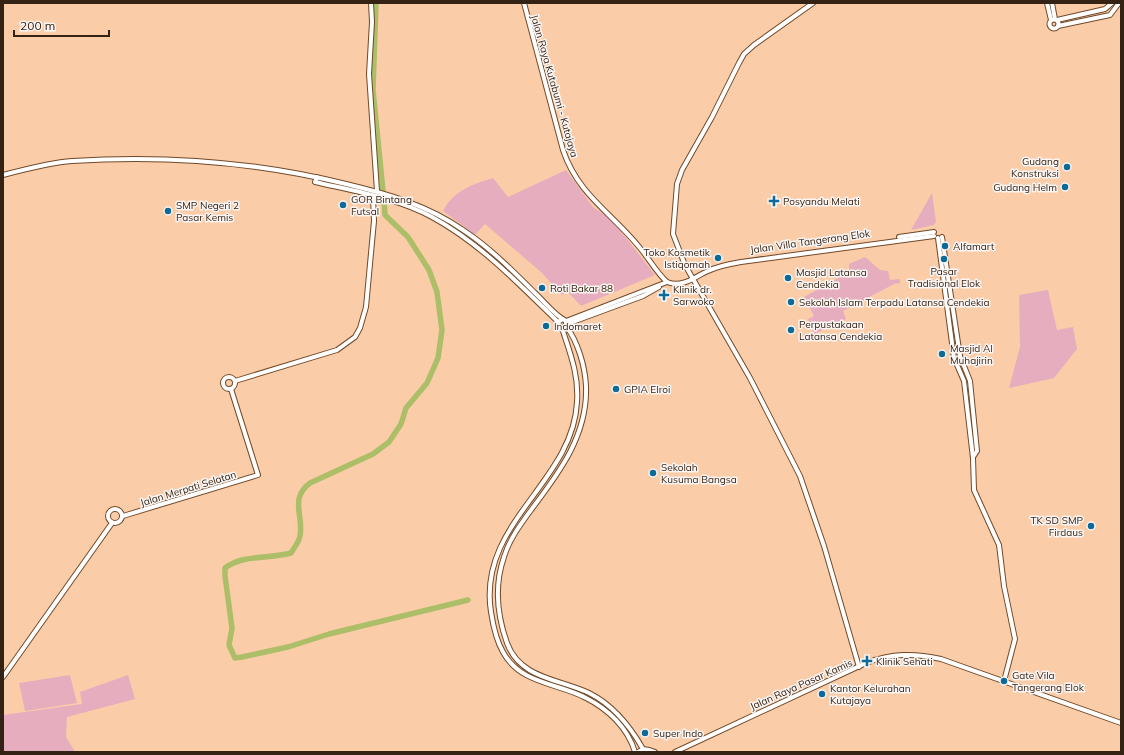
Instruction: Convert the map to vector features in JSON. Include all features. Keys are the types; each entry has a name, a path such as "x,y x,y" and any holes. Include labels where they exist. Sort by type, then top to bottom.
{"street":[{"path":"371,3 372,22 369,74 377,191"},
{"name":"Jalan Raya Kutabumi - Kutajaya","path":"524,3 563,150 570,169 591,199 610,215 667,282"},
{"path":"813,3 771,32 744,54 682,170 677,184 673,234 680,256 692,280 750,378 800,476 824,546 859,667"},
{"path":"1047,3 1058,26"},
{"path":"1052,3 1055,20"},
{"path":"1112,3 1105,9 1055,20 1049,24 1050,27 1054,29 1058,26 1110,15 1119,3"},
{"path":"3,174 72,161 149,158 215,162 377,191 434,212 488,248 565,323 575,341 583,367 586,390 585,413 575,442 562,469 520,526 507,548 497,583 499,612 506,642 510,651 527,669 541,676 589,693 606,704 623,720 643,749"},
{"path":"316,179 405,206 431,216 459,234 511,276 558,322 559,327 562,328 577,377 578,402 574,423 562,454 509,528 496,556 489,585 491,611 503,653 521,672 535,680 585,697 614,717 624,729 637,752 643,749 650,749 655,752"},
{"path":"235,381 337,350 354,337 362,323 366,307 374,221 373,196"},
{"path":"431,216 434,212"},
{"path":"937,236 951,300 960,356 968,373 970,409 969,430 973,458 974,490 999,545 1004,586 1015,639 1004,681"},
{"path":"937,236 954,358 964,378 975,428 977,451 973,458"},
{"name":"Jalan Villa Tangerang Elok","path":"692,280 706,270 725,264 763,257 937,236"},
{"path":"511,276 514,272"},
{"path":"558,322 565,323 649,291 667,282 676,284 692,280"},
{"path":"946,301 951,300"},
{"path":"562,328 565,323"},
{"path":"954,358 960,356"},
{"path":"229,377 235,381 235,386 232,389 224,387 224,380 229,377"},
{"name":"Jalan Merpati Selatan","path":"123,516 258,475 232,389"},
{"path":"969,430 975,428"},
{"path":"112,510 117,510 123,516 118,523 112,523 108,518 112,510"},
{"path":"3,677 112,523"},
{"name":"Jalan Raya Pasar Kamis","path":"675,752 859,667 889,656 918,654 941,659 1121,723"}],"shaded area":[{"path":"566,170 593,207 612,220 655,275 581,306 567,291 562,295 541,272 485,224 475,235 443,211 452,198 458,193 486,180 493,178 508,197"},
{"path":"932,193 936,222 934,225 911,230"},
{"path":"865,257 880,270 888,271 890,280 900,279 900,283 894,284 843,311 846,319 814,334 808,319 814,316 804,297 849,272 849,264"},
{"path":"1048,290 1057,330 1073,327 1077,349 1054,378 1009,388 1020,347 1019,295"},
{"path":"70,675 77,703 25,711 19,683"},
{"path":"128,675 135,699 67,717 66,737 75,752 3,752 3,715 82,704 80,692"}],"waterway":[{"path":"376,3 373,90 383,191"},
{"path":"384,201 385,215 408,237 429,270 437,292 442,330 438,358 427,383 406,408 401,424 389,442 373,454 310,483 304,489 300,495 299,502 301,529 300,536 298,543 291,553 240,561 225,568 232,628 229,645 235,658 242,657 288,647 329,634 468,600"}],"place":[{"name":"Gudang Konstruksi","path":"1067,167"},
{"name":"Gudang Helm","path":"1065,187"},
{"name":"Posyandu Melati","path":"774,201"},
{"name":"GOR Bintang Futsal","path":"343,205"},
{"name":"SMP Negeri 2 Pasar Kemis","path":"168,211"},
{"name":"Alfamart","path":"945,246"},
{"name":"Toko Kosmetik Istiqomah","path":"718,258"},
{"name":"Pasar Tradisional Elok","path":"944,259"},
{"name":"Masjid Latansa Cendekia","path":"788,278"},
{"name":"Roti Bakar 88","path":"542,288"},
{"name":"Klinik dr. Sarwoko","path":"664,295"},
{"name":"Sekolah Islam Terpadu Latansa Cendekia","path":"791,302"},
{"name":"Indomaret","path":"546,326"},
{"name":"Perpustakaan Latansa Cendekia","path":"791,330"},
{"name":"Masjid Al Muhajirin","path":"942,354"},
{"name":"GPIA Elroi","path":"616,389"},
{"name":"Sekolah Kusuma Bangsa","path":"653,473"},
{"name":"TK SD SMP Firdaus","path":"1091,526"},
{"name":"Klinik Sehati","path":"867,661"},
{"name":"Gate Vila Tangerang Elok","path":"1004,681"},
{"name":"Kantor Kelurahan Kutajaya","path":"822,694"},
{"name":"Super Indo","path":"645,733"}]}
